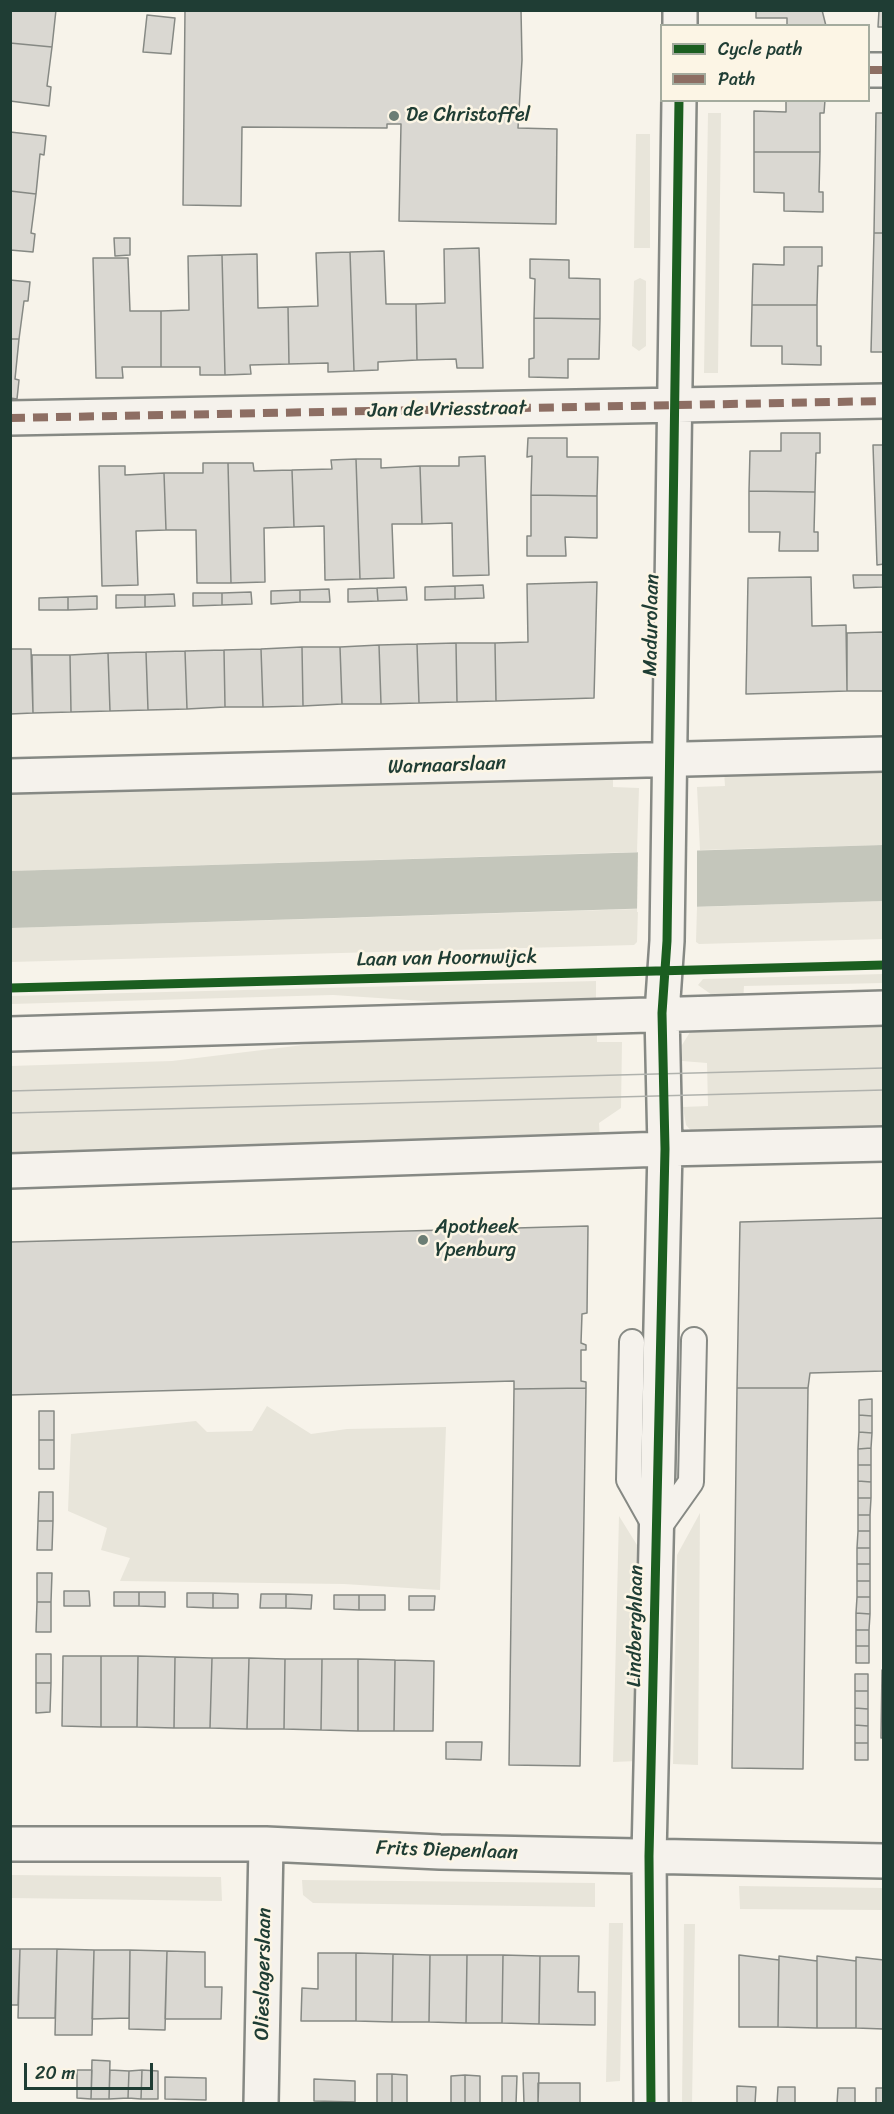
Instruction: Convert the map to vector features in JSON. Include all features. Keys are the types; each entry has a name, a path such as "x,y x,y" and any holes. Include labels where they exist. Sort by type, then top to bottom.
{"street":[{"name":"Madurolaan","path":"666,1149 662,1013 667,941 679,102"},
{"name":"Jan de Vriesstraat","path":"10,418 884,401"},
{"name":"Warnaarslaan","path":"10,776 884,754"},
{"path":"10,1034 884,1008"},
{"path":"10,1171 884,1144"},
{"name":"Lindberghlaan","path":"651,2103 649,1856 666,1149"},
{"name":"Frits Diepenlaan","path":"10,1844 266,1844 440,1852 884,1861"},
{"name":"Olieslagerslaan","path":"261,2103 266,1844"}],"lane":[{"path":"632,1342 629,1480 657,1530 691,1482 694,1340"}],"shaded area":[{"path":"708,113 721,113 718,373 704,373"},
{"path":"636,134 650,134 650,248 634,248"},
{"path":"640,278 646,281 646,346 639,351 632,346 634,281"},
{"path":"883,770 883,845 700,850 697,787 725,786 724,772"},
{"path":"613,775 613,787 639,788 637,852 11,871 10,791"},
{"path":"883,845 884,901 11,928 10,871"},
{"path":"883,901 883,939 699,944 696,942 697,907"},
{"path":"638,909 637,942 634,945 11,962 10,928"},
{"path":"883,974 883,983 744,986 743,1002 719,1000 698,985 703,979"},
{"path":"596,981 596,1007 514,1007 333,995 11,1004 10,996"},
{"path":"883,1020 883,1134 696,1136 686,1125 683,1107 708,1106 707,1063 682,1061 682,1045 692,1029"},
{"path":"597,1028 597,1042 622,1042 621,1108 599,1123 600,1142 11,1161 10,1066 172,1061 410,1032"},
{"path":"267,1406 311,1434 347,1429 446,1427 440,1590 344,1584 120,1581 130,1558 101,1550 107,1528 68,1511 71,1434 196,1421 207,1432 252,1431"},
{"path":"700,1513 698,1765 673,1764 677,1555"},
{"path":"619,1516 642,1553 637,1761 613,1762"},
{"path":"11,1875 221,1877 222,1901 11,1898"},
{"path":"302,1880 595,1883 595,1907 313,1903 303,1895"},
{"path":"739,1886 883,1888 883,1910 740,1909"},
{"path":"609,1923 623,1923 620,2081 606,2082"},
{"path":"684,1924 695,1924 692,2104 682,2103"}],"pier":[{"path":"697,847 697,910 637,912 638,849"}],"building":[{"path":"10,10 56,10 52,47 10,43"},
{"name":"De Christoffel","path":"185,10 521,10 522,60 518,128 557,129 556,224 399,221 401,124 387,124 387,128 242,127 241,206 183,205"},
{"path":"756,10 822,10 826,24 787,24 787,18 756,18"},
{"path":"879,10 884,10 884,27 878,27"},
{"path":"147,15 175,18 171,54 143,52"},
{"path":"10,43 52,47 47,86 51,87 49,106 10,101"},
{"path":"786,102 825,102 824,113 820,113 820,152 754,152 754,111 786,112"},
{"path":"876,113 884,113 884,233 874,233"},
{"path":"10,132 46,136 44,155 40,154 36,194 10,191"},
{"path":"754,152 820,152 819,192 823,192 823,212 784,211 784,193 754,192"},
{"path":"10,191 36,194 31,233 35,234 33,252 10,250"},
{"path":"874,233 884,233 884,352 871,352"},
{"path":"114,238 130,238 130,255 115,256"},
{"path":"784,247 822,247 822,266 818,266 817,305 752,305 753,264 784,265"},
{"path":"479,248 483,368 457,368 456,359 417,360 416,304 445,303 444,249"},
{"path":"384,251 386,304 416,304 417,360 378,362 378,370 354,371 350,252"},
{"path":"350,252 354,371 328,372 328,363 289,364 288,307 318,306 316,253"},
{"path":"257,254 258,308 288,307 289,364 250,365 251,374 225,375 222,255"},
{"path":"222,255 225,375 200,375 200,367 161,367 161,311 189,310 188,256"},
{"path":"93,258 128,258 130,311 161,311 161,367 122,367 123,378 96,378"},
{"path":"530,259 569,260 569,278 600,279 600,319 534,318 535,279 530,278"},
{"path":"10,280 30,282 28,301 24,301 19,339 10,339"},
{"path":"752,305 817,305 817,346 821,346 821,365 782,364 782,346 751,346"},
{"path":"534,318 600,319 599,359 568,359 568,378 529,377 529,359 534,358"},
{"path":"10,339 19,339 15,379 19,380 17,399 10,398"},
{"path":"781,433 820,433 820,453 816,453 815,492 749,491 750,451 781,451"},
{"path":"528,438 567,438 567,457 598,457 597,496 531,495 532,456 527,457"},
{"path":"873,445 884,445 884,564 877,565"},
{"path":"485,456 489,575 453,576 452,523 422,524 420,466 459,466 459,457"},
{"path":"356,459 381,459 381,468 420,466 422,524 392,524 394,578 360,579"},
{"path":"356,459 360,579 325,580 324,526 294,527 292,470 332,469 331,460"},
{"path":"203,463 228,463 231,583 197,583 196,530 166,530 164,473 203,473"},
{"path":"228,463 253,463 254,471 292,470 294,527 264,528 265,582 231,583"},
{"path":"99,466 125,466 125,475 164,473 166,530 136,531 138,585 102,586"},
{"path":"749,491 815,492 814,532 818,532 818,551 779,551 780,532 749,532"},
{"path":"531,495 597,496 597,538 565,537 566,556 527,556 527,536 531,536"},
{"path":"853,575 883,575 883,587 854,588"},
{"path":"811,577 812,626 846,625 847,691 746,694 748,578"},
{"path":"597,582 594,698 496,701 495,643 528,642 527,584"},
{"path":"483,585 484,598 455,599 455,586"},
{"path":"455,586 455,599 425,600 425,587"},
{"path":"406,587 407,600 378,601 377,588"},
{"path":"377,588 378,601 348,602 348,589"},
{"path":"329,589 330,602 300,602 300,590"},
{"path":"300,590 300,602 271,604 271,591"},
{"path":"251,592 252,604 222,605 222,593"},
{"path":"193,593 222,593 222,605 193,606"},
{"path":"174,594 175,606 145,607 145,595"},
{"path":"116,595 145,595 145,607 116,608"},
{"path":"97,596 97,609 68,610 68,597"},
{"path":"68,597 68,610 39,610 39,598"},
{"path":"884,632 884,691 847,691 847,633"},
{"path":"456,643 495,643 496,701 457,702"},
{"path":"456,643 457,702 419,703 417,644"},
{"path":"417,644 419,703 381,704 379,645"},
{"path":"379,645 381,704 342,704 340,647"},
{"path":"302,647 303,706 263,707 261,649"},
{"path":"302,647 340,647 342,704 303,706"},
{"path":"10,649 31,649 33,713 10,714"},
{"path":"261,649 263,707 225,707 224,650"},
{"path":"224,650 225,707 187,709 185,651"},
{"path":"185,651 187,709 148,710 146,652"},
{"path":"146,652 148,710 110,711 108,653"},
{"path":"108,653 110,711 71,712 70,655"},
{"path":"32,655 70,655 71,712 33,713"},
{"path":"884,1218 884,1371 810,1373 808,1388 737,1388 740,1222"},
{"path":"588,1226 587,1313 582,1314 581,1343 586,1345 586,1350 581,1350 581,1381 586,1382 586,1388 514,1389 514,1381 10,1395 10,1242"},
{"path":"586,1388 580,1766 509,1765 514,1389"},
{"path":"737,1388 808,1388 803,1769 732,1768"},
{"path":"872,1399 872,1416 859,1415 859,1400"},
{"path":"39,1411 54,1411 54,1440 39,1440"},
{"path":"859,1415 872,1416 872,1433 859,1432"},
{"path":"859,1432 872,1433 871,1448 858,1449"},
{"path":"39,1440 54,1440 54,1469 39,1469"},
{"path":"871,1448 871,1465 858,1465 858,1449"},
{"path":"858,1465 871,1465 871,1482 858,1481"},
{"path":"858,1481 871,1482 871,1498 858,1498"},
{"path":"39,1492 53,1492 53,1521 38,1521"},
{"path":"858,1498 871,1498 870,1515 858,1515"},
{"path":"858,1515 870,1515 870,1531 858,1531"},
{"path":"38,1521 53,1521 52,1550 37,1550"},
{"path":"858,1531 870,1531 870,1548 857,1548"},
{"path":"857,1548 870,1548 870,1564 857,1564"},
{"path":"857,1564 870,1564 870,1581 857,1581"},
{"path":"37,1573 52,1573 51,1602 37,1602"},
{"path":"857,1581 870,1581 870,1597 857,1597"},
{"path":"64,1591 89,1591 90,1606 64,1606"},
{"path":"114,1592 139,1592 139,1606 114,1606"},
{"path":"139,1592 165,1592 165,1607 139,1606"},
{"path":"187,1593 213,1593 213,1608 187,1607"},
{"path":"213,1593 238,1594 238,1608 213,1608"},
{"path":"261,1594 286,1594 286,1608 260,1608"},
{"path":"286,1594 312,1595 311,1609 286,1608"},
{"path":"334,1595 359,1595 359,1610 334,1609"},
{"path":"359,1595 385,1595 385,1610 359,1610"},
{"path":"409,1596 435,1596 434,1610 409,1610"},
{"path":"857,1597 870,1597 870,1614 856,1613"},
{"path":"37,1602 51,1602 51,1632 36,1632"},
{"path":"856,1613 870,1614 869,1630 856,1630"},
{"path":"856,1630 869,1630 869,1646 856,1646"},
{"path":"856,1646 869,1646 869,1663 856,1663"},
{"path":"36,1654 51,1654 51,1683 36,1683"},
{"path":"63,1656 101,1656 101,1727 62,1726"},
{"path":"101,1656 138,1656 137,1727 101,1727"},
{"path":"138,1656 175,1657 174,1728 137,1727"},
{"path":"175,1657 212,1658 210,1728 174,1728"},
{"path":"212,1658 249,1658 247,1729 210,1728"},
{"path":"249,1658 285,1659 284,1729 247,1729"},
{"path":"285,1659 322,1659 321,1730 284,1729"},
{"path":"322,1659 358,1659 358,1731 321,1730"},
{"path":"358,1659 395,1660 394,1731 358,1731"},
{"path":"395,1660 434,1661 433,1731 394,1731"},
{"path":"882,1670 884,1670 884,1738 881,1738"},
{"path":"855,1674 868,1674 868,1691 855,1691"},
{"path":"36,1683 51,1683 50,1712 36,1713"},
{"path":"855,1691 868,1691 868,1709 855,1708"},
{"path":"855,1708 868,1709 868,1726 855,1725"},
{"path":"855,1725 868,1726 868,1743 855,1743"},
{"path":"446,1742 482,1742 481,1760 446,1759"},
{"path":"855,1743 868,1743 868,1760 855,1760"},
{"path":"10,1949 20,1949 18,2005 10,2005"},
{"path":"20,1949 57,1949 55,2018 18,2018"},
{"path":"57,1949 94,1950 92,2035 55,2035"},
{"path":"94,1950 130,1950 129,2018 92,2019"},
{"path":"130,1950 167,1951 165,2030 129,2029"},
{"path":"167,1951 205,1952 205,1987 222,1987 221,2019 165,2019"},
{"path":"318,1953 356,1953 356,2021 301,2021 302,1988 318,1989"},
{"path":"356,1953 393,1954 392,2022 356,2021"},
{"path":"393,1954 430,1955 429,2022 392,2022"},
{"path":"430,1955 467,1955 466,2023 429,2022"},
{"path":"467,1955 503,1955 502,2023 466,2023"},
{"path":"503,1955 540,1956 539,2024 502,2023"},
{"path":"739,1955 779,1960 778,2027 739,2027"},
{"path":"540,1956 579,1956 578,1992 595,1992 595,2025 539,2024"},
{"path":"779,1956 817,1961 817,2028 778,2027"},
{"path":"817,1956 856,1961 856,2028 817,2028"},
{"path":"856,1957 884,1960 884,2029 856,2028"},
{"path":"92,2060 110,2061 109,2099 91,2099"},
{"path":"77,2070 92,2070 91,2099 77,2098"},
{"path":"110,2070 129,2071 128,2098 109,2099"},
{"path":"142,2070 141,2099 128,2098 129,2071"},
{"path":"142,2070 158,2071 158,2099 141,2099"},
{"path":"523,2073 539,2073 538,2104 524,2104"},
{"path":"377,2074 392,2074 392,2103 377,2103"},
{"path":"392,2074 407,2075 407,2103 392,2103"},
{"path":"465,2075 465,2104 451,2104 451,2076"},
{"path":"465,2075 480,2076 480,2104 465,2104"},
{"path":"502,2076 517,2076 516,2104 502,2104"},
{"path":"165,2077 206,2078 206,2100 165,2099"},
{"path":"314,2079 355,2081 355,2102 314,2101"},
{"path":"538,2083 580,2083 580,2104 538,2104"},
{"path":"737,2086 756,2087 755,2104 737,2104"},
{"path":"778,2087 795,2087 795,2104 777,2104"},
{"path":"838,2088 855,2088 855,2104 837,2104"},
{"path":"876,2088 884,2088 884,2104 876,2104"}],"tram line":[{"path":"10,1091 884,1068"},
{"path":"10,1113 884,1090"}],"marked path":[{"path":"870,70 884,70"},
{"path":"10,418 884,401"}],"cycle path":[{"path":"651,2104 649,1856 665,1149 662,1013 667,941 679,102"},
{"name":"Laan van Hoornwijck","path":"10,988 884,965"}],"place":[{"name":"De Christoffel","path":"394,116"},
{"name":"Apotheek Ypenburg","path":"423,1240"}]}
